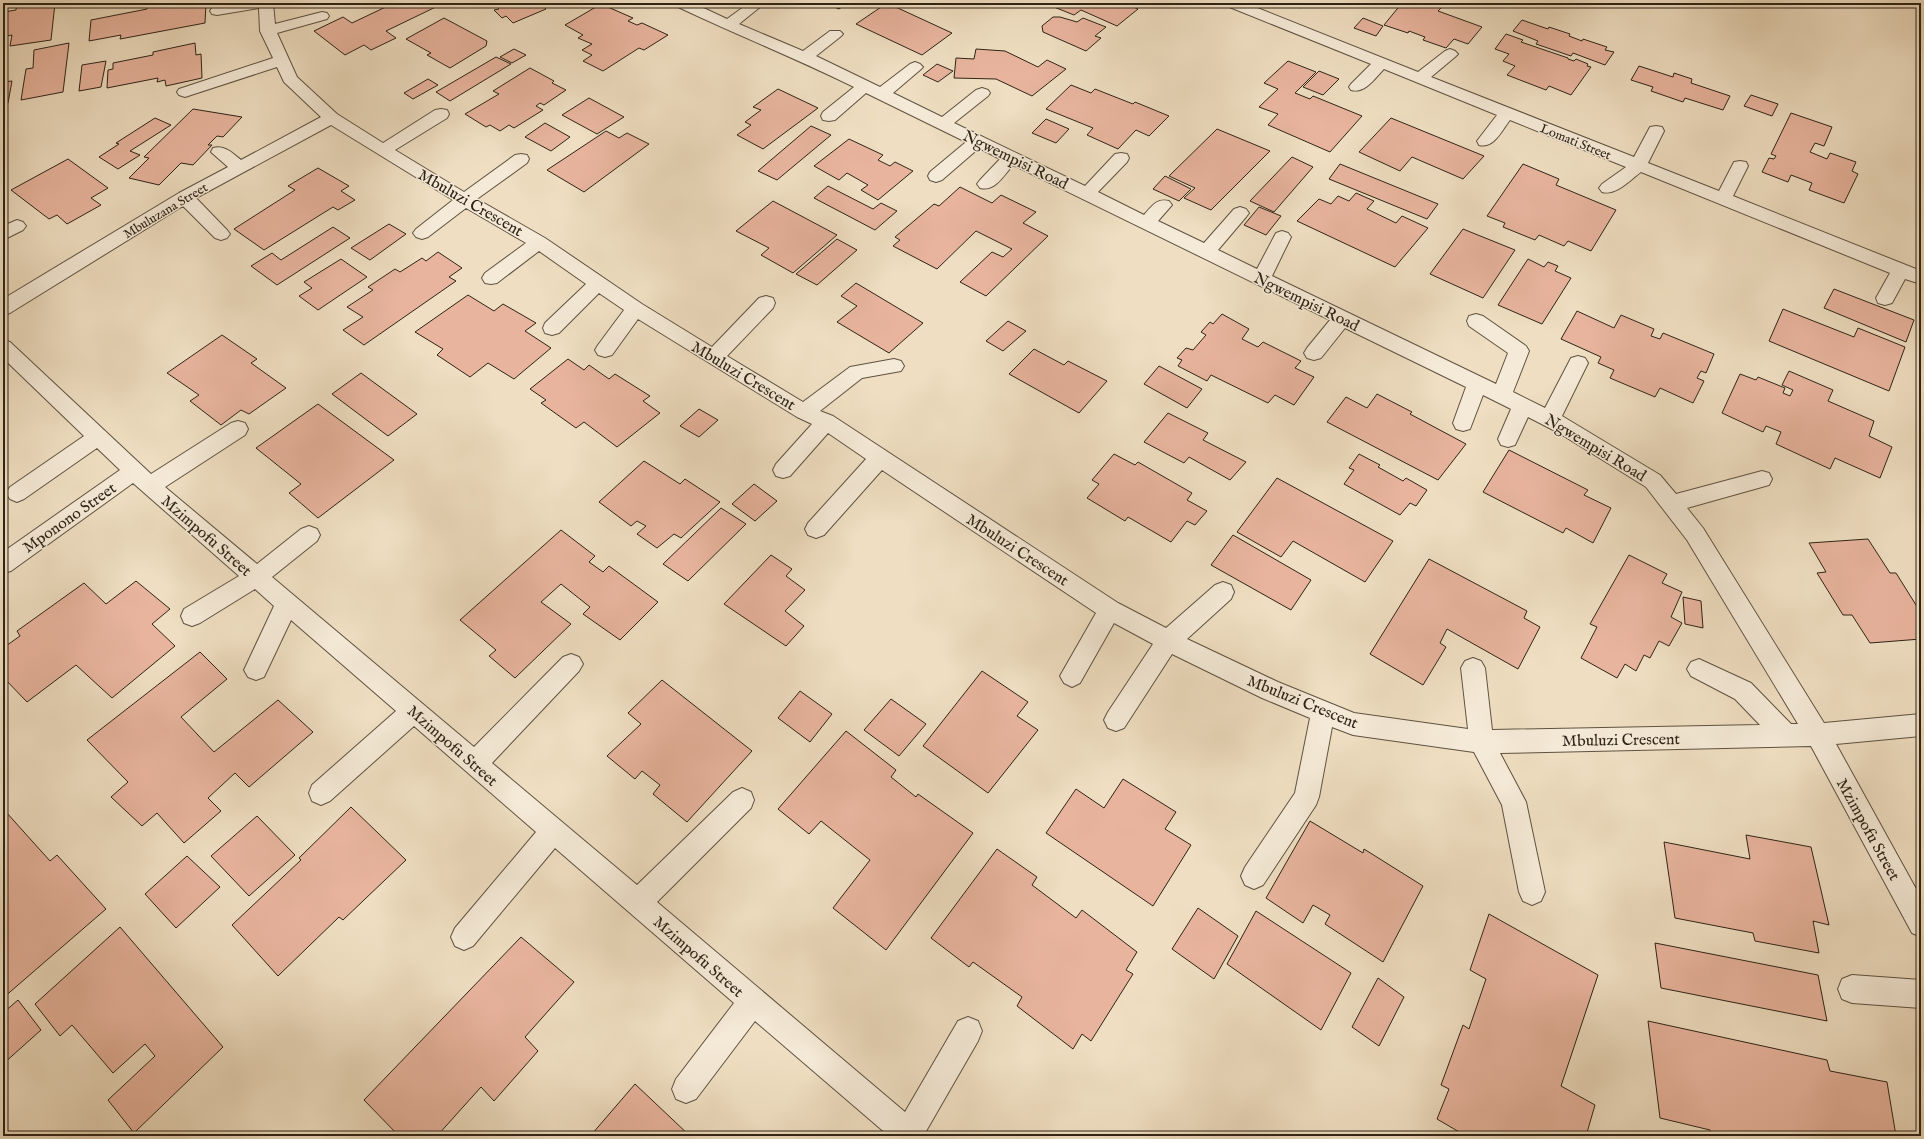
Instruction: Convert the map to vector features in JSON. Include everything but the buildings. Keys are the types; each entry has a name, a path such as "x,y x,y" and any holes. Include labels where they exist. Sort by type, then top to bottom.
{"street":[{"path":"217,11 264,3"},
{"name":"Mbuluzi Crescent","path":"264,3 268,31 290,79 331,118 465,200 539,242 597,284 635,309 804,412 826,422 879,459 1110,610 1270,690 1353,724 1481,742 1818,735 1921,725"},
{"name":"Ngwempisi Road","path":"681,3 728,26 805,57 1550,418 1653,481 1695,534 1818,735"},
{"path":"728,26 758,3"},
{"name":"Lomati Street","path":"1232,3 1921,278"},
{"path":"268,31 322,16"},
{"path":"805,57 835,34"},
{"path":"1420,78 1450,54"},
{"path":"185,92 281,60"},
{"path":"1357,87 1381,63"},
{"path":"882,94 915,67"},
{"path":"829,116 865,86"},
{"path":"944,124 982,93"},
{"path":"1485,141 1507,113"},
{"path":"383,150 441,114"},
{"name":"Mbuluzana Street","path":"3,308 185,197 331,118"},
{"path":"1608,188 1638,166 1656,131"},
{"path":"936,176 977,141"},
{"path":"219,152 240,167"},
{"path":"986,184 1011,157"},
{"path":"1087,194 1121,158"},
{"path":"422,233 521,160"},
{"path":"1723,199 1740,166"},
{"path":"185,197 221,234"},
{"path":"1146,223 1163,205"},
{"path":"1206,252 1240,213"},
{"path":"1261,279 1282,237"},
{"path":"491,278 539,242"},
{"path":"1885,298 1901,270"},
{"path":"552,328 597,284"},
{"path":"714,357 766,303"},
{"path":"605,350 635,309"},
{"path":"1314,353 1343,318"},
{"path":"1476,321 1519,351 1502,395"},
{"name":"Mzimpofu Street","path":"3,347 97,438 142,478 909,1135"},
{"path":"1550,418 1578,363"},
{"path":"804,412 857,372 894,366"},
{"path":"1463,423 1477,383"},
{"path":"1508,439 1523,405"},
{"path":"783,470 826,422"},
{"name":"Mponono Street","path":"3,564 142,478 238,429"},
{"path":"17,493 97,438"},
{"path":"816,529 879,459"},
{"path":"1671,504 1762,479"},
{"path":"192,616 256,577 309,535"},
{"path":"1116,720 1168,640 1222,592"},
{"path":"256,670 288,603"},
{"path":"1072,676 1110,610"},
{"path":"475,764 571,664"},
{"path":"1472,668 1481,742 1514,802 1532,892"},
{"path":"1699,668 1743,691 1786,736"},
{"path":"321,793 413,711"},
{"path":"1254,876 1307,797 1323,712"},
{"name":"Mzimpofu Street","path":"1818,735 1921,924"},
{"path":"638,903 742,800"},
{"path":"464,937 553,831"},
{"path":"1852,988 1921,994"},
{"path":"686,1089 752,1002"},
{"path":"909,1135 968,1031"}]}
